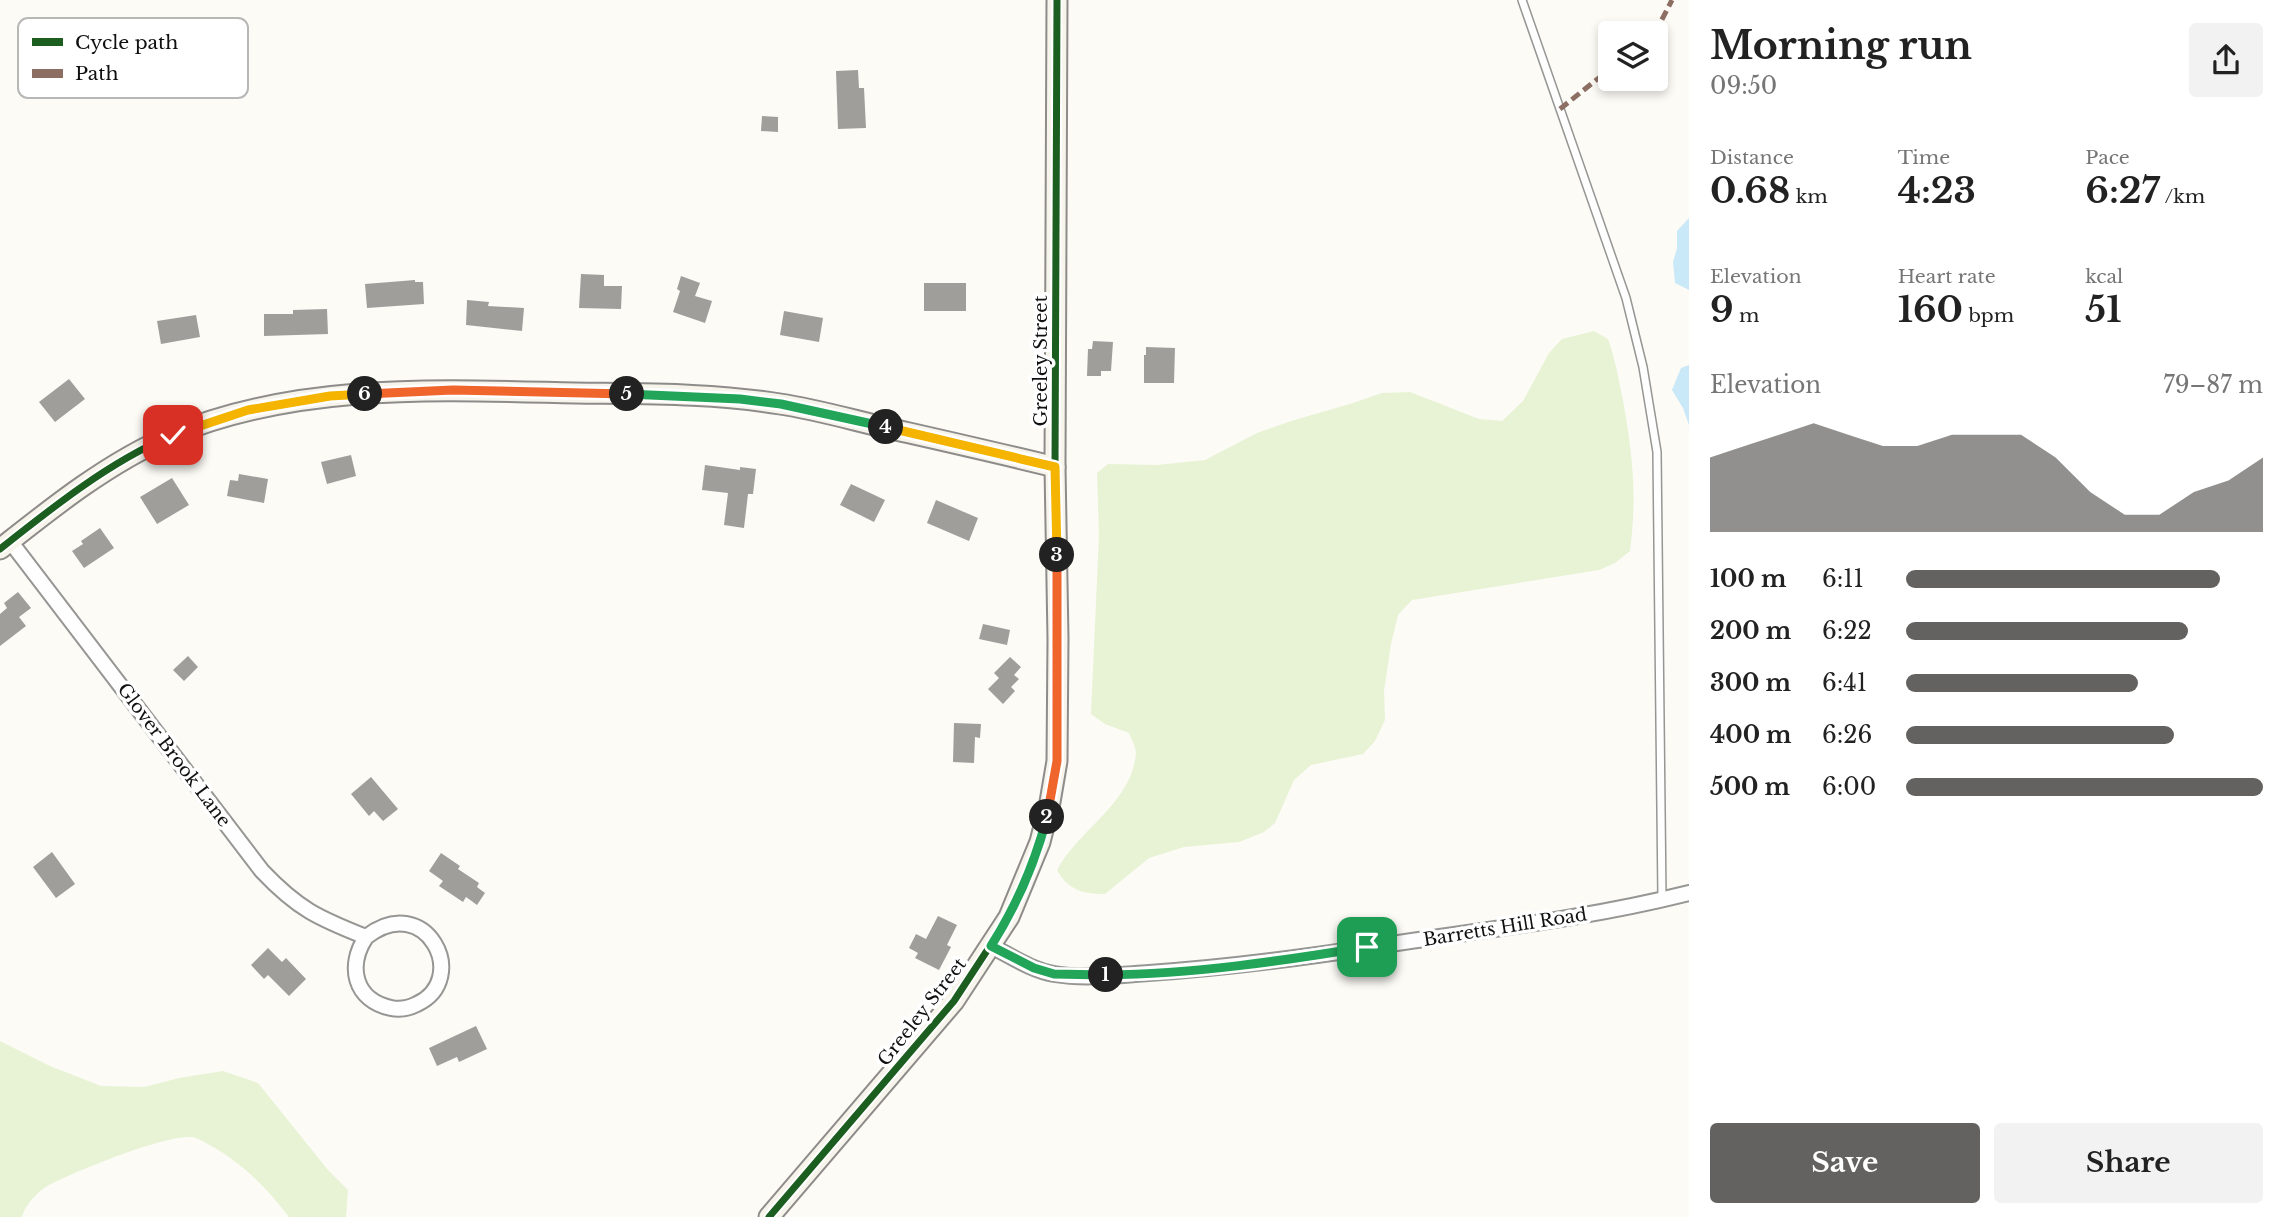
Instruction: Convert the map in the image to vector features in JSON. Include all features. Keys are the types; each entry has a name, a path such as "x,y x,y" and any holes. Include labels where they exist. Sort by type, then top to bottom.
{"street":[{"name":"Greeley Street","path":"769,1217 954,1001 1009,917 1040,842 1050,802 1057,761 1057,0"},
{"path":"5,545 101,474 136,452 173,435 248,410 330,396 453,390 740,399 820,412 1055,467"},
{"name":"Glover Brook Lane","path":"5,545 262,871 303,908 323,920 366,937"},
{"name":"Barretts Hill Road","path":"991,946 1034,968 1054,974 1118,975 1306,957 1489,931 1689,893"},
{"path":"391,923 406,923 420,928 439,950 442,964 440,979 433,992 410,1007 396,1009 371,999 361,988 356,976 358,948 366,937 391,923"}],"lane":[{"path":"1522,0 1626,298 1643,367 1655,440 1662,900"}],"green space":[{"path":"1594,331 1608,339 1617,370 1626,421 1633,494 1630,551 1615,563 1599,570 1412,600 1398,615 1391,644 1384,691 1385,720 1375,741 1363,754 1311,765 1294,780 1275,823 1264,832 1239,842 1184,847 1149,858 1105,894 1083,892 1066,882 1057,870 1078,842 1115,802 1132,772 1136,754 1129,733 1105,724 1091,714 1099,535 1097,473 1108,464 1157,465 1205,460 1257,433 1382,393 1410,392 1479,419 1502,421 1523,401 1549,353 1562,339"},
{"path":"0,1041 50,1066 101,1086 144,1087 223,1071 258,1083 328,1170 348,1190 346,1217 289,1217 264,1188 236,1162 201,1140 184,1137 146,1146 79,1171 41,1191 29,1203 22,1217 0,1217"}],"water":[{"path":"1689,218 1689,290 1675,283 1673,262 1677,248 1677,231"},
{"path":"1689,365 1689,425 1672,390 1681,368"}],"building":[{"path":"858,70 859,88 864,88 866,128 838,129 836,71"},
{"path":"762,116 778,117 778,132 761,131"},
{"path":"581,274 604,275 604,286 622,286 621,309 579,308"},
{"path":"681,276 700,283 695,296 712,301 705,323 673,312 680,291 677,289"},
{"path":"415,280 423,282 424,304 367,308 365,284"},
{"path":"924,283 966,283 966,311 924,311"},
{"path":"467,300 489,302 488,306 524,308 522,331 466,325"},
{"path":"327,309 328,334 264,336 264,314 293,314 293,310"},
{"path":"784,311 823,318 819,342 780,335"},
{"path":"196,315 200,337 161,344 157,321"},
{"path":"1093,341 1113,342 1111,371 1101,371 1101,376 1087,376 1088,349 1092,349"},
{"path":"1146,347 1175,348 1174,383 1144,383"},
{"path":"69,379 85,399 55,422 39,402"},
{"path":"351,455 356,476 327,484 321,462"},
{"path":"705,465 740,470 740,467 756,469 753,494 748,494 744,528 724,525 728,493 702,490"},
{"path":"239,474 268,479 264,503 227,496 230,480 238,481"},
{"path":"172,478 189,505 157,524 140,497"},
{"path":"851,484 885,500 874,522 840,505"},
{"path":"936,500 978,518 969,541 927,523"},
{"path":"100,528 114,548 84,568 72,551"},
{"path":"18,592 31,608 19,617 26,626 0,646 0,614 7,608 4,603"},
{"path":"983,624 1010,630 1007,645 979,639"},
{"path":"188,656 198,667 184,681 173,670"},
{"path":"1010,657 1021,667 1014,675 1019,679 1011,687 1015,691 1003,704 988,689 999,678 994,673"},
{"path":"954,723 981,724 980,738 975,737 974,763 953,762"},
{"path":"371,777 398,809 383,821 374,811 369,816 351,794"},
{"path":"52,852 75,884 56,898 33,867"},
{"path":"441,853 479,883 477,887 485,893 477,905 466,897 463,902 439,886 443,881 429,871"},
{"path":"938,916 957,925 947,945 951,947 939,970 915,958 918,953 909,948 916,934 926,939"},
{"path":"268,948 282,962 286,958 306,979 289,996 268,975 264,979 251,965"},
{"path":"476,1026 487,1049 459,1062 457,1057 437,1066 429,1048"}],"marked path":[{"path":"1661,21 1672,0"},
{"path":"1560,109 1598,79"}],"cycle path":[{"path":"769,1217 954,1001 1009,917 1040,842 1050,802 1057,761 1057,0"},
{"path":"0,549 103,473 170,436 218,419 268,406 369,393 473,391 652,394 754,400 819,411 1055,467"}],"route":[{"path":"173,435 248,410 330,396 453,390 658,395 781,404 1055,467 1057,761 1040,842 1009,917 991,946 1034,968 1054,974 1075,975 1181,971 1306,957 1367,947"}]}
